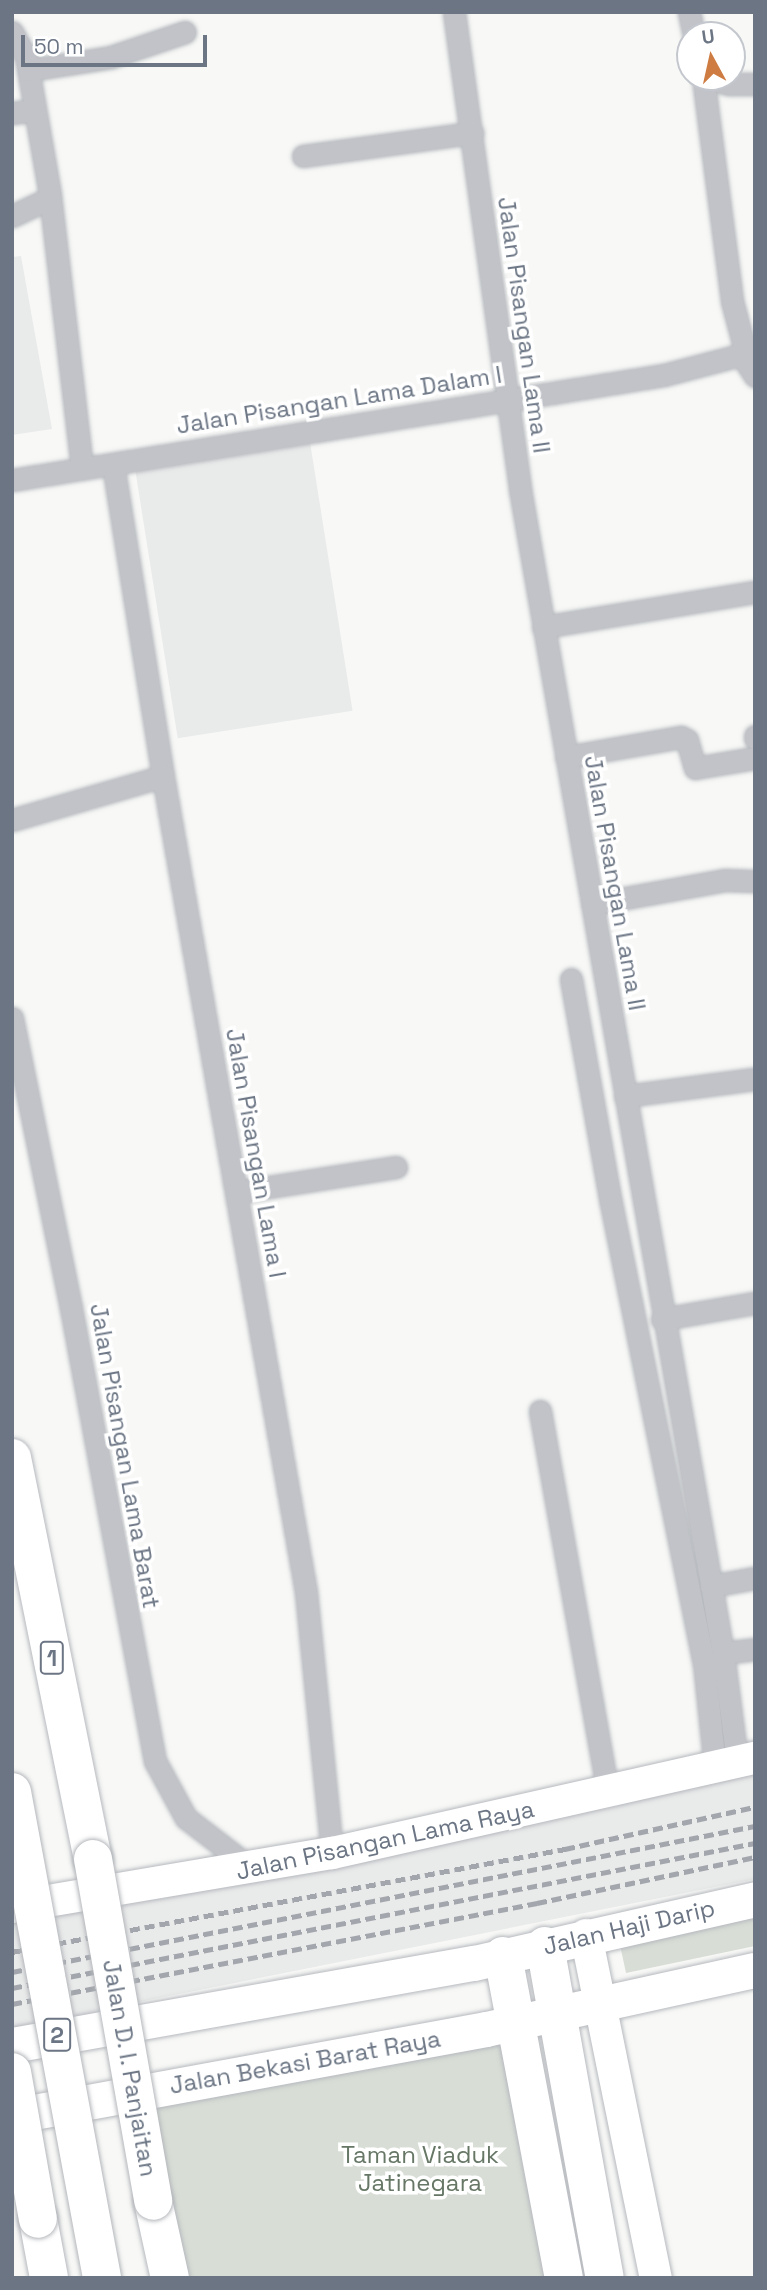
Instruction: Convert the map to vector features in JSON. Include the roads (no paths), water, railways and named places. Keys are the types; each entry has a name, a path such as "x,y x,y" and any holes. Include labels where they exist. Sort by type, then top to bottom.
{"highway":[{"name":"Jalan D. I. Panjaitan","path":"12,1458 93,1859 153,2201 170,2278"},
{"name":"2","path":"12,1792 102,2278"},
{"path":"545,1946 605,2278"},
{"path":"503,1956 564,2278"},
{"name":"2","path":"12,2072 49,2278"}],"main road":[{"name":"Jalan Haji Darip","path":"503,1956 755,1899"},
{"path":"12,2045 503,1956"},
{"path":"516,2021 755,1970"},
{"name":"Jalan Bekasi Barat Raya","path":"12,2116 516,2021"}],"street":[{"name":"Jalan Pisangan Lama II","path":"454,12 507,399 543,627 662,1319 723,1653 736,1762"},
{"path":"12,32 26,57 29,70 50,198 82,467"},
{"path":"29,70 111,57 185,32"},
{"path":"706,91 732,301 755,376"},
{"path":"12,113 35,110"},
{"path":"303,156 472,133"},
{"path":"12,216 50,198"},
{"name":"Jalan Pisangan Lama Dalam I","path":"12,480 664,375 748,354"},
{"name":"Jalan Pisangan Lama I","path":"113,464 163,776 306,1592 332,1853"},
{"path":"543,627 755,592"},
{"path":"566,757 681,737 687,740 695,768 755,758"},
{"path":"12,820 163,776"},
{"path":"592,904 726,880 755,881"},
{"path":"571,978 611,1203 704,1664 736,1762"},
{"name":"Jalan Pisangan Lama Barat","path":"12,1017 71,1308 155,1761 186,1818 251,1868"},
{"path":"625,1096 755,1079"},
{"path":"237,1192 396,1167"},
{"path":"662,1319 755,1303"},
{"path":"540,1411 608,1793"},
{"path":"711,1586 755,1578"},
{"path":"723,1653 755,1649"},
{"name":"Jalan Pisangan Lama Raya","path":"12,1907 332,1853 608,1793 736,1762"},
{"path":"586,1936 656,2278"}],"railway":[{"path":"12,1952 565,1849 755,1807"},
{"path":"12,1972 755,1826"},
{"path":"12,1988 755,1843"},
{"path":"12,2004 537,1903 755,1857"}],"park label":[{"name":"Taman Viaduk Jatinegara","path":"420,2169"}]}
